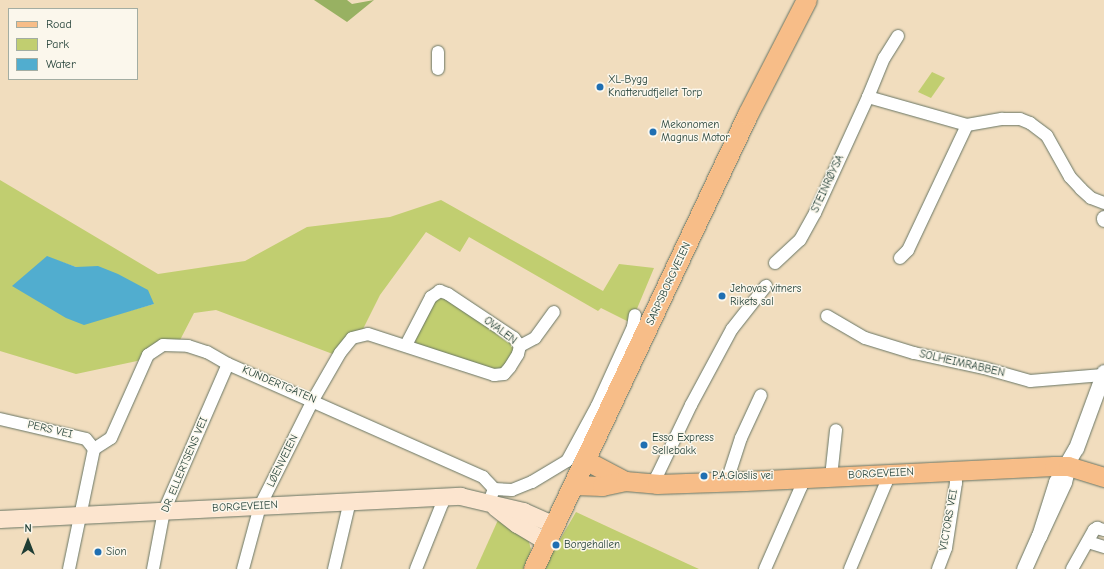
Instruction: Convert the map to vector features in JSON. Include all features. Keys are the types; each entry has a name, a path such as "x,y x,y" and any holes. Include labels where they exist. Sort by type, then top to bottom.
{"highway":[{"name":"SARPSBORGVEIEN","path":"534,569 748,115 807,0"}],"main road":[{"name":"BORGEVEIEN","path":"585,460 625,481"},
{"name":"BORGEVEIEN","path":"574,485 602,486 625,481 657,484 1068,466 1104,477"},
{"name":"BORGEVEIEN","path":"0,518 441,497 473,498 491,496 517,524 551,534"}],"street":[{"name":"STEINRØYSA","path":"775,263 800,240 811,220 884,58 898,36"},
{"path":"438,52 438,69"},
{"path":"868,96 967,125 1002,119 1020,119 1030,123 1047,136 1070,177 1081,189 1091,198 1104,203"},
{"path":"900,258 908,250 967,125"},
{"path":"657,484 657,476 690,405 732,328 766,286"},
{"name":"OVALEN","path":"313,400 340,352 352,338 368,334 406,345 494,375 504,374 510,368 518,354 520,346 514,338 448,294 440,291 431,298 406,345"},
{"path":"520,346 535,338 554,312"},
{"path":"491,496 532,482 567,461 597,406 633,327 635,315"},
{"name":"SOLHEIMRABBEN","path":"827,316 865,338 914,353 984,368 1030,381 1104,373"},
{"name":"KUNDERTGATEN","path":"94,449 111,438 148,355 163,345 188,346 207,352 228,364 313,400 483,477 491,496"},
{"name":"DR. ELLERTSENS VEI","path":"154,569 164,511 228,364"},
{"path":"1024,569 1039,536 1056,482 1068,466 1104,373"},
{"path":"727,481 741,438 761,395"},
{"name":"LØENVEIEN","path":"243,569 260,506 313,400"},
{"name":"PERS VEI","path":"0,419 86,439 94,449"},
{"path":"831,477 836,430"},
{"path":"69,569 79,515 94,449"},
{"name":"VICTORS VEI","path":"938,569 946,548 956,483 955,470"},
{"path":"850,569 886,483 886,474"},
{"path":"765,569 801,487 801,478"},
{"path":"416,569 442,504 441,497"},
{"path":"334,569 350,502"},
{"path":"1072,569 1097,528 1104,530"},
{"path":"1088,542 1104,547"}],"green space":[{"path":"314,0 347,0 352,4 374,0 347,22"},
{"path":"932,72 945,78 931,98 918,92"},
{"path":"0,180 158,274 245,261 307,227 390,217 441,200 603,291 619,264 654,268 631,323 601,308 598,311 469,237 460,252 426,232 380,295 361,333 338,356 216,310 194,313 179,342 137,361 76,374 0,351","holes":["47,257 76,267 154,304 118,314"]},
{"path":"445,298 510,341 514,351 507,365 496,371 416,344 414,335 434,300"},
{"path":"576,512 688,564 699,569 543,569"},
{"path":"498,520 528,539 531,549 526,569 476,569"}],"water":[{"path":"47,256 76,267 98,266 118,274 148,290 154,304 84,325 66,318 12,286"}],"place":[{"name":"XL-Bygg Knatterudfjellet Torp","path":"600,87"},
{"name":"Mekonomen Magnus Motor","path":"653,132"},
{"name":"Jehovas vitners Rikets sal","path":"722,296"},
{"name":"Esso Express Sellebakk","path":"644,445"},
{"name":"P.A.Gloslis vei","path":"704,476"},
{"name":"Borgehallen","path":"556,545"},
{"name":"Sion","path":"98,552"}]}
